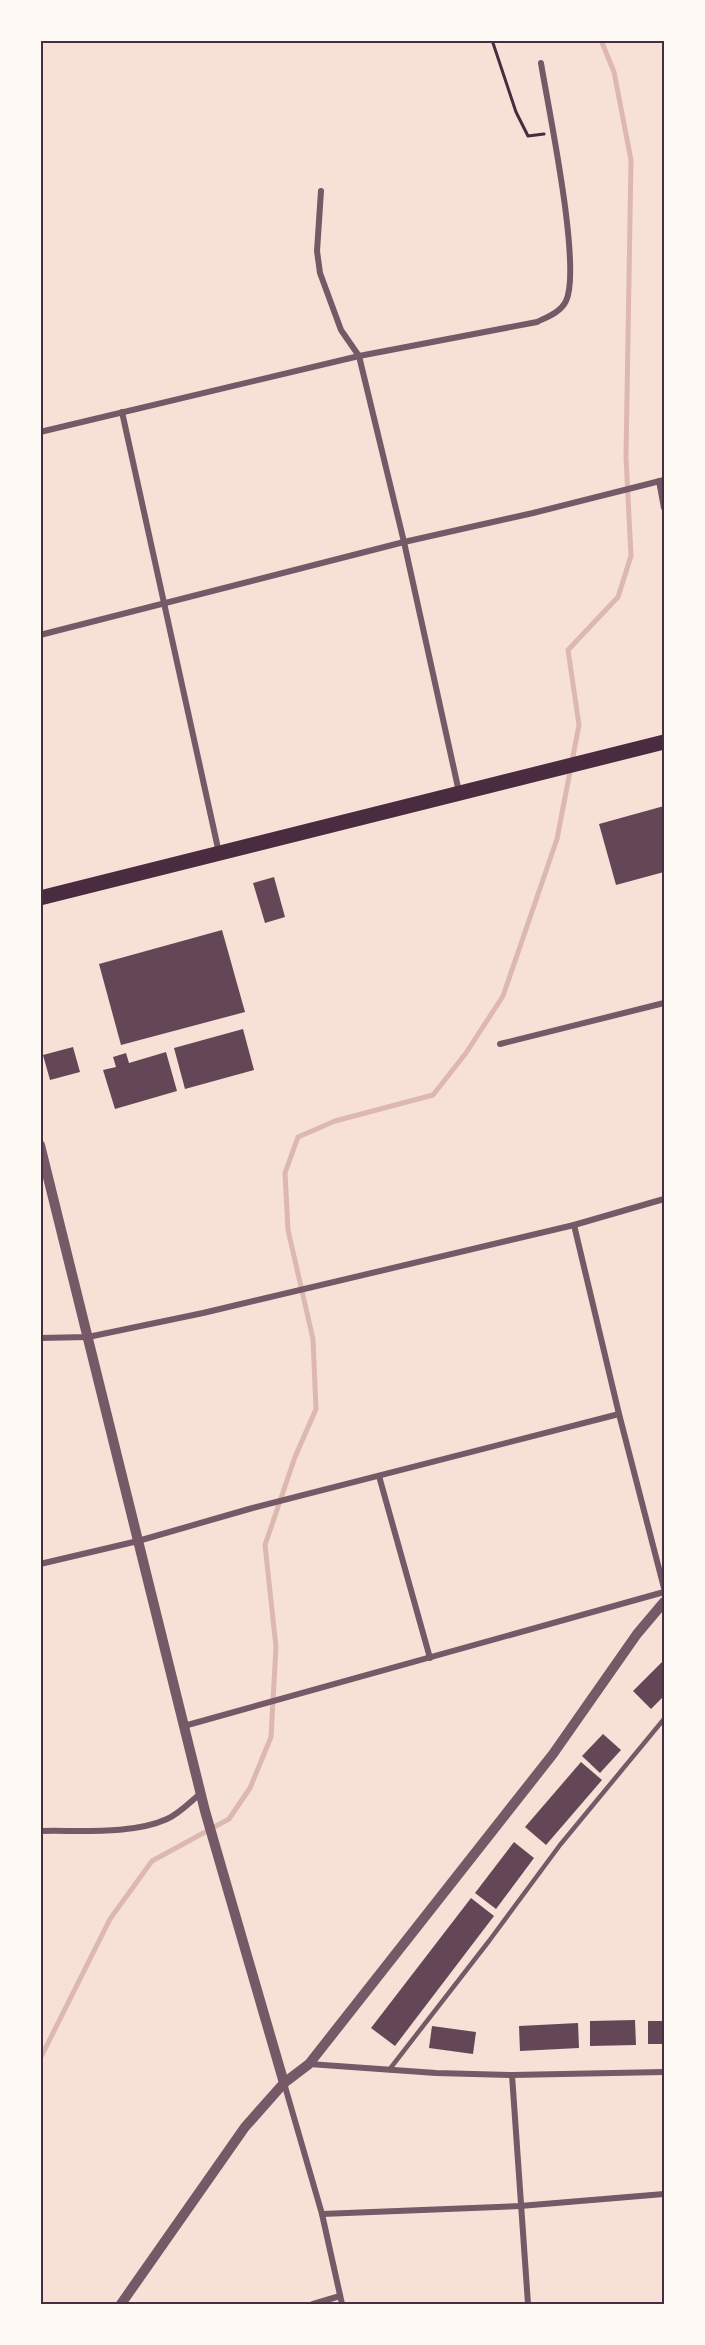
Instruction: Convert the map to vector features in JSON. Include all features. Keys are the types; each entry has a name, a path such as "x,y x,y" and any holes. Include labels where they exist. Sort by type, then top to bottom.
{"highway":[{"path":"40,898 664,742"}],"street":[{"path":"40,432 359,356 537,322 555,313 566,302 570,286 569,240 541,63"},
{"path":"321,191 317,251 320,273 341,330 359,356 404,542 459,792"},
{"path":"122,412 219,854"},
{"path":"40,635 404,542 662,480 664,508"},
{"path":"500,1044 664,1003"},
{"path":"40,1145 205,1811 322,2214 342,2304"},
{"path":"40,1338 88,1337 286,1294 574,1225 664,1199"},
{"path":"184,1726 430,1658 664,1589 574,1225"},
{"path":"40,1564 138,1541 249,1509 619,1414"},
{"path":"379,1476 430,1658"},
{"path":"121,2304 245,2127 284,2083 309,2064 553,1754 637,1634 664,1602"},
{"path":"40,1831 111,1830 148,1825 166,1819 201,1793"},
{"path":"309,2064 512,2076 664,2072"},
{"path":"512,2076 528,2304"},
{"path":"322,2214 520,2206 664,2194"},
{"path":"313,2304 340,2296"}],"lane":[{"path":"389,2070 560,1845 664,1719"}],"path":[{"path":"492,40 516,112 528,136 553,133"}],"building":[{"path":"664,806 664,872 616,885 599,824"},
{"path":"274,877 285,917 265,923 253,883"},
{"path":"222,930 245,1012 121,1045 99,964"},
{"path":"243,1029 254,1070 185,1089 174,1048"},
{"path":"73,1047 80,1072 50,1080 43,1055"},
{"path":"166,1052 177,1091 115,1109 103,1070 116,1067 113,1057 126,1053 129,1063"},
{"path":"664,1660 664,1696 651,1709 633,1691"},
{"path":"603,1734 621,1750 600,1773 582,1756"},
{"path":"581,1762 602,1780 546,1845 525,1827"},
{"path":"514,1842 534,1858 496,1909 475,1893"},
{"path":"471,1898 494,1916 395,2046 371,2028"},
{"path":"635,2020 636,2045 590,2046 590,2021"},
{"path":"648,2021 664,2021 664,2044 648,2044"},
{"path":"578,2023 579,2048 520,2051 519,2026"},
{"path":"432,2026 476,2032 473,2054 429,2048"}],"waterway":[{"path":"40,2059 110,1919 152,1861 229,1819 250,1788 271,1737 276,1647 265,1545 295,1457 316,1409 313,1339 288,1230 285,1173 298,1137 335,1121 433,1095 466,1053 503,996 557,839 579,725 568,650 618,597 631,556 626,457 631,160 614,72 601,40"}]}
